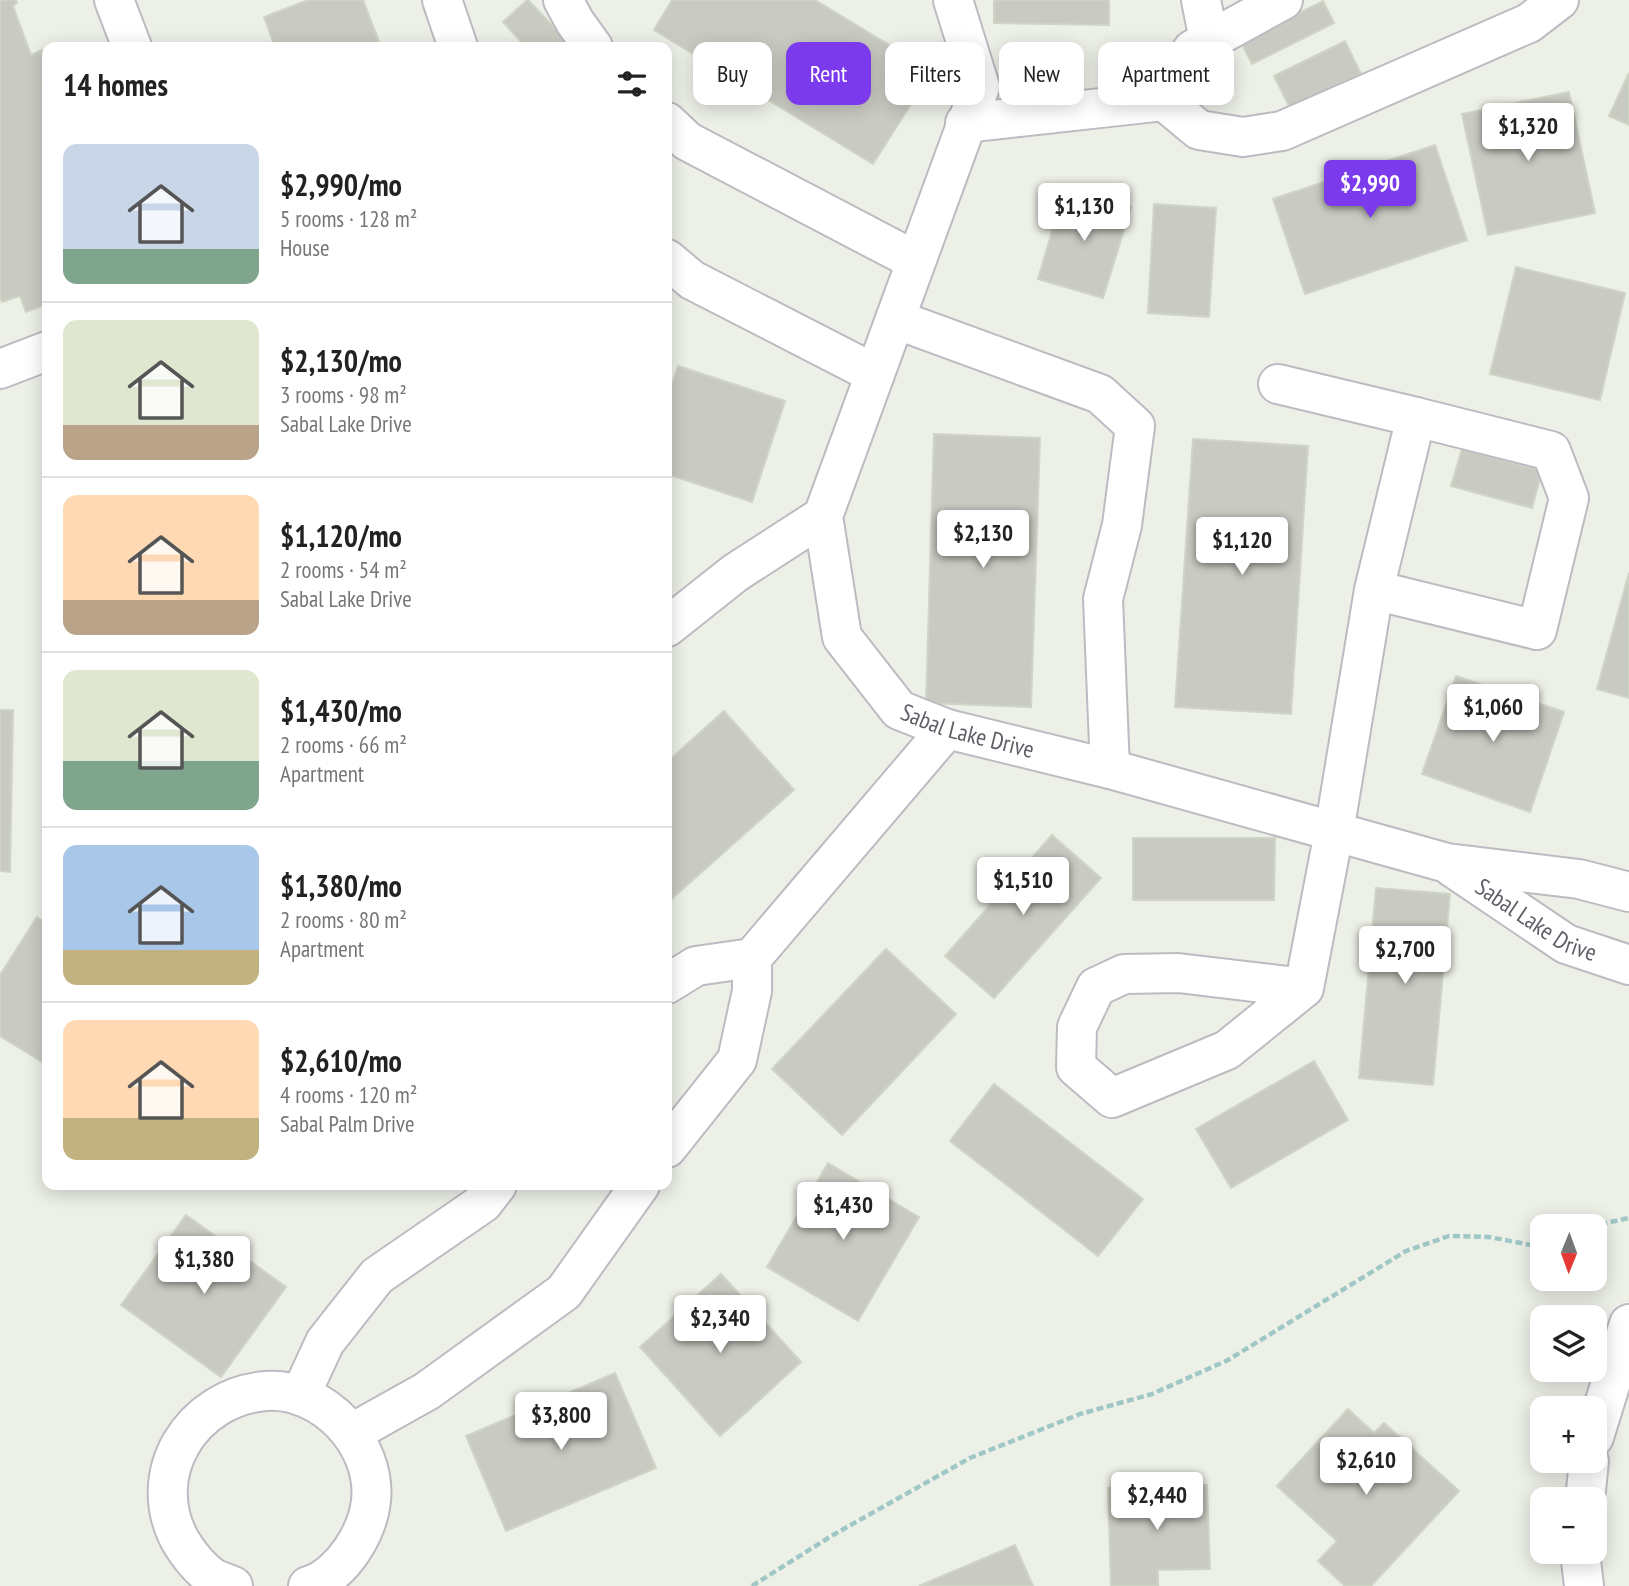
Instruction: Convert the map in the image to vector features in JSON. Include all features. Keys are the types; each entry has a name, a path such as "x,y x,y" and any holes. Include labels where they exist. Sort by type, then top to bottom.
{"street":[{"path":"114,0 130,42"},
{"path":"442,0 456,42"},
{"path":"563,0 589,42"},
{"name":"Sabal Lake Drive","path":"953,0 980,87 823,516 842,637 899,710 947,729 1110,769 1447,863 1579,879 1629,892"},
{"path":"1201,0 1209,40"},
{"path":"1206,42 1283,0"},
{"path":"1169,105 1199,130 1243,137 1282,131 1529,23 1559,0"},
{"path":"965,123 1128,105"},
{"path":"672,127 687,141 916,261"},
{"path":"672,262 692,280 875,374"},
{"path":"895,319 1100,394 1135,426 1122,525 1103,598 1110,769"},
{"path":"0,369 42,353"},
{"path":"1278,384 1551,451 1569,498 1537,629 1374,590"},
{"path":"1304,988 1178,972 1124,974 1096,986 1077,1027 1076,1067 1112,1098 1227,1050 1304,988 1334,832 1374,590 1416,416"},
{"path":"672,623 735,573 823,516"},
{"path":"672,1142 737,1060 752,991 752,958 947,729"},
{"name":"Sabal Lake Drive","path":"1447,863 1566,944 1629,965"},
{"path":"672,982 696,966 752,958"},
{"path":"300,1396 325,1342 377,1276 483,1203 492,1190"},
{"path":"352,1433 427,1391 565,1292 636,1190"},
{"path":"1607,1396 1629,1324"},
{"path":"233,1586 213,1578 189,1555 173,1528 167,1496 171,1464 186,1435 208,1412 236,1397 268,1391 300,1396 329,1410 352,1433 368,1464 371,1500 363,1534 343,1563 315,1584 308,1586"},
{"path":"1581,1564 1584,1586"}],"path":[{"path":"1607,1223 1629,1218"},
{"path":"752,1586 833,1535 970,1458 1080,1414 1152,1394 1228,1360 1406,1251 1449,1236 1489,1237 1530,1245"}],"building":[{"path":"0,0 16,0 17,3 13,6 31,55 42,50 42,306 26,312 20,296 2,302"},
{"path":"308,0 363,0 379,42 273,42 264,17"},
{"path":"528,0 568,42 521,42 503,22"},
{"path":"672,0 815,0 885,42 885,105 910,105 873,164 772,102 772,42 693,42 693,54 654,30"},
{"path":"994,0 1109,0 1109,25 994,23"},
{"path":"1323,1 1334,23 1252,64 1241,42"},
{"path":"1345,41 1361,74 1290,108 1274,76"},
{"path":"1629,73 1629,125 1609,116"},
{"path":"1569,92 1595,213 1488,235 1462,114"},
{"path":"1435,145 1467,240 1305,294 1273,199"},
{"path":"1065,187 1131,207 1103,298 1038,279"},
{"path":"1154,204 1216,208 1209,317 1148,313"},
{"path":"1516,267 1625,293 1600,400 1490,374"},
{"path":"678,366 785,401 752,502 672,476 672,385"},
{"path":"934,434 1040,438 1031,707 926,703"},
{"path":"1193,439 1308,446 1291,714 1175,707"},
{"path":"1462,449 1542,471 1532,508 1451,486"},
{"path":"1629,573 1629,698 1597,689"},
{"path":"1456,676 1564,712 1530,812 1422,774"},
{"path":"0,710 13,710 10,872 0,871"},
{"path":"724,711 794,790 672,899 672,758"},
{"path":"1052,835 1101,878 994,998 945,956"},
{"path":"1133,838 1275,838 1274,900 1133,900"},
{"path":"1376,888 1450,894 1433,1085 1359,1078"},
{"path":"37,917 42,920 42,1062 0,1036 0,975"},
{"path":"886,949 956,1014 842,1135 772,1069"},
{"path":"1314,1061 1348,1120 1231,1188 1196,1129"},
{"path":"994,1084 1143,1199 1098,1256 950,1141"},
{"path":"828,1163 919,1217 858,1321 767,1267"},
{"path":"186,1215 286,1287 221,1377 121,1305"},
{"path":"721,1274 801,1362 720,1436 640,1347"},
{"path":"615,1373 656,1468 506,1531 466,1436"},
{"path":"1348,1409 1374,1433 1384,1423 1459,1491 1371,1586 1345,1586 1318,1561 1337,1541 1277,1486"},
{"path":"1207,1485 1210,1569 1158,1570 1158,1586 1111,1586 1108,1488"},
{"path":"1015,1545 1033,1586 919,1586"}]}
